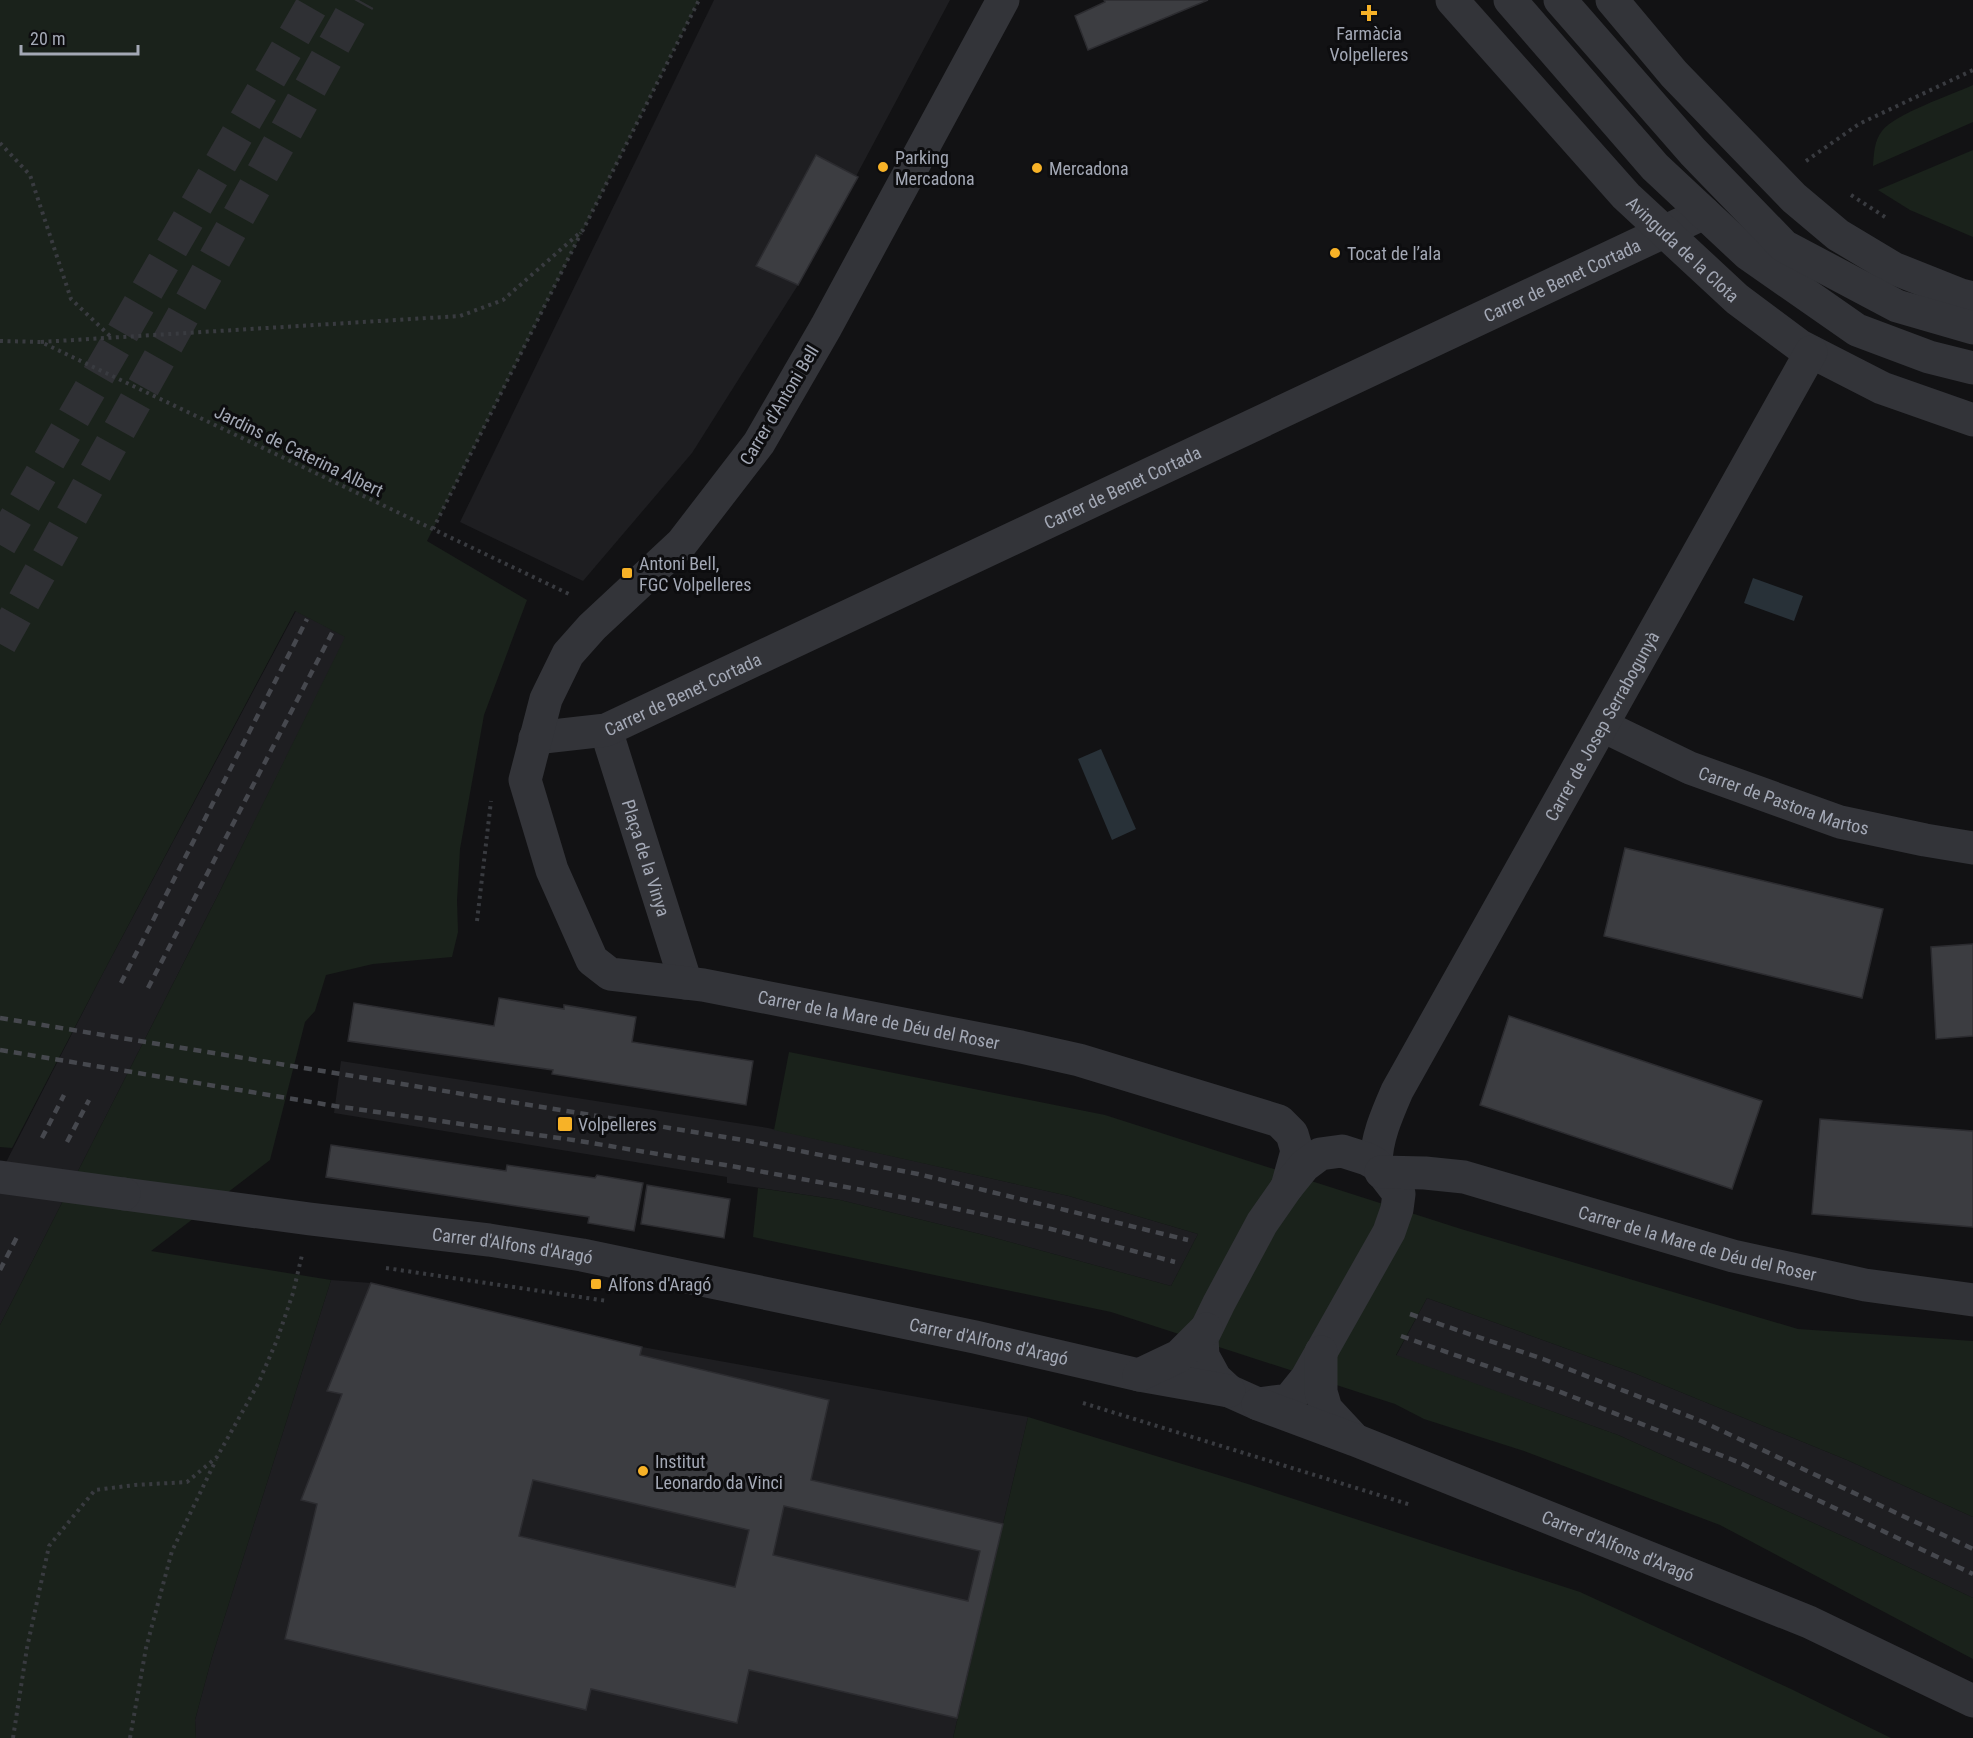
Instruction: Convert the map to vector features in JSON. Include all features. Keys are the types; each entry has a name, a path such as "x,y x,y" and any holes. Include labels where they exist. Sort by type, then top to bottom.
{"street":[{"name":"Carrer d'Antoni Bell","path":"525,780 534,738 546,699 568,654 599,620 682,543 759,443 826,327 1002,0"},
{"name":"Avinguda de la Clota","path":"1452,0 1626,196 1737,299 1811,352 1882,388 1973,420"},
{"path":"1510,0 1655,167 1748,254 1857,330 1929,357 1973,368"},
{"path":"1560,0 1693,152 1785,246 1897,306 1973,328"},
{"path":"1612,0 1674,74 1773,178 1838,235 1893,268 1973,298"},
{"name":"Carrer de Benet Cortada","path":"534,738 606,730 1704,213"},
{"name":"Carrer de Josep Serrabogunyà","path":"1287,1187 1304,1166 1320,1154 1342,1151 1359,1143 1372,1130 1393,1100 1811,352"},
{"name":"Carrer de Pastora Martos","path":"1603,726 1690,768 1840,822 1973,848"},
{"name":"Plaça de la Vinya","path":"606,730 686,983"},
{"name":"Carrer de la Mare de Déu del Roser","path":"525,780 552,870 592,960 610,974 686,983 1021,1047 1079,1060 1279,1121 1292,1134 1297,1151 1287,1187"},
{"name":"Carrer de Josep Serrabogunyà","path":"1258,1404 1289,1400 1306,1379 1389,1232 1397,1209 1385,1177 1377,1145 1393,1100"},
{"path":"1342,1151 1367,1159 1385,1177"},
{"name":"Carrer de la Mare de Déu del Roser","path":"1385,1177 1425,1173 1464,1178 1733,1256 1865,1285 1973,1300"},
{"name":"Carrer d'Alfons d'Aragó","path":"0,1177 310,1219 489,1239 582,1255 975,1337 1139,1375 1229,1391 1809,1622 1973,1701"},
{"path":"1229,1391 1215,1378 1203,1356 1202,1338 1262,1223 1287,1187"},
{"path":"1139,1375 1179,1356 1206,1329"},
{"path":"1321,1352 1321,1392 1326,1409 1355,1440"}],"path":[{"path":"433,529 699,0"},
{"path":"1773,178 1807,160 1859,124 1973,70"},
{"path":"0,143 30,176 71,299 112,337"},
{"path":"1798,153 1815,167"},
{"path":"1849,193 1894,223"},
{"path":"41,342 460,316 503,300 583,230"},
{"name":"Jardins de Caterina Albert","path":"0,341 41,342 573,596"},
{"path":"477,921 492,793"},
{"path":"130,1738 146,1648 172,1551 217,1457 258,1384 277,1340 293,1293 310,1219"},
{"path":"290,1254 302,1256"},
{"path":"384,1268 608,1301"},
{"path":"1077,1401 1416,1507"},
{"path":"13,1738 27,1648 49,1546 94,1490 187,1482 217,1457"}],"shaded area":[{"path":"0,0 699,0 427,541 527,600 484,715 460,849 458,932 452,957 373,964 326,975 315,1011 305,1022 270,1160 151,1251 331,1280 212,1657 195,1720 196,1738 0,1738 0,1325 218,895 345,637 295,611 12,1148 0,1147"},
{"path":"714,0 950,0 798,285 692,453 583,581 460,522"},
{"path":"1973,85 1973,122 1873,166 1877,139 1889,125 1924,105"},
{"path":"1973,150 1973,237 1910,210 1878,190"},
{"path":"1753,578 1803,596 1794,621 1744,603"},
{"path":"296,611 346,637 0,1325 0,1174 103,973"},
{"path":"1101,749 1136,829 1112,840 1078,759"},
{"path":"789,1052 1105,1115 1461,1229 1798,1329 1973,1341 1973,1517 1847,1460 1634,1373 1427,1298 1396,1355 1618,1435 1847,1538 1973,1598 1973,1659 1720,1525 1524,1451 1424,1419 1395,1404 1111,1312 753,1237 758,1188 840,1200 984,1235 1171,1286 1198,1234 1069,1196 774,1130"},
{"path":"341,1061 768,1128 1069,1196 1198,1234 1171,1286 984,1235 840,1200 727,1183 727,1177 334,1113"},
{"name":"Institut Leonardo da Vinci","path":"331,1280 371,1283 642,1347 1028,1417 953,1738 196,1738 195,1720 212,1657"},
{"path":"1427,1298 1634,1373 1847,1460 1973,1517 1973,1598 1847,1538 1618,1435 1396,1356"},
{"path":"1028,1417 1248,1484 1580,1592 1791,1689 1891,1738 953,1738"}],"building":[{"path":"1104,0 1208,0 1088,50 1075,16 1105,2"},
{"path":"816,155 858,177 798,285 756,266"},
{"path":"1625,848 1883,909 1862,998 1604,936"},
{"path":"1973,944 1973,1036 1936,1039 1931,947"},
{"path":"499,998 564,1009 564,1005 636,1017 632,1042 753,1061 746,1105 552,1074 553,1070 348,1041 354,1003 494,1026"},
{"path":"1509,1016 1762,1101 1732,1189 1480,1105"},
{"path":"1820,1119 1973,1131 1973,1227 1812,1214"},
{"path":"331,1145 506,1171 507,1165 595,1178 597,1175 643,1183 634,1231 588,1223 589,1217 326,1177"},
{"path":"647,1185 730,1199 724,1238 641,1224"},
{"name":"Institut Leonardo da Vinci","path":"371,1283 642,1347 640,1355 829,1400 811,1480 1003,1524 957,1718 749,1670 737,1723 591,1689 586,1710 285,1639 317,1504 301,1500 342,1394 327,1391","holes":["533,1480 749,1530 735,1587 519,1536","784,1506 980,1551 968,1601 773,1555"]}],"tunnel":[{"path":"0,545 315,0"},
{"path":"0,644 359,0"}],"railway":[{"path":"121,983 307,619"},
{"path":"148,988 333,631"},
{"path":"0,1018 749,1141 918,1174 1188,1240"},
{"path":"0,1050 335,1106 573,1140 731,1166 906,1198 1051,1229 1175,1262"},
{"path":"42,1138 64,1095"},
{"path":"67,1142 89,1100"},
{"path":"0,1270 18,1235"},
{"path":"1410,1314 1543,1359 1701,1421 1973,1549"},
{"path":"1401,1336 1558,1391 1738,1462 1973,1574"}],"place":[{"name":"Farmàcia Volpelleres","path":"1369,13"},
{"name":"Parking Mercadona","path":"883,167"},
{"name":"Mercadona","path":"1037,168"},
{"name":"Tocat de l’ala","path":"1335,253"},
{"name":"Antoni Bell, FGC Volpelleres","path":"627,573"},
{"name":"Volpelleres","path":"565,1124"},
{"name":"Alfons d'Aragó","path":"596,1284"},
{"name":"Institut Leonardo da Vinci","path":"643,1471"}]}
